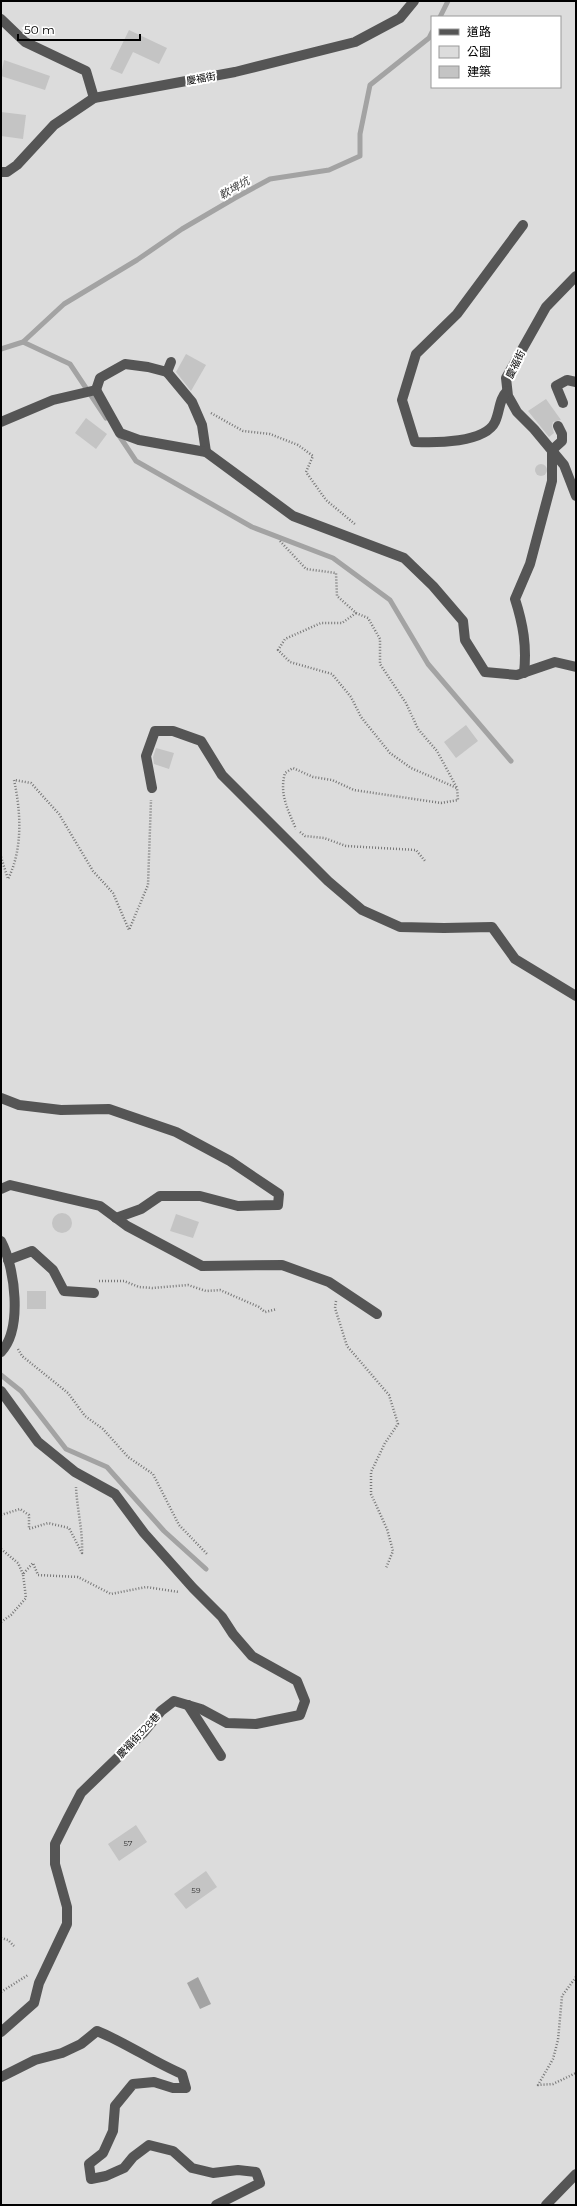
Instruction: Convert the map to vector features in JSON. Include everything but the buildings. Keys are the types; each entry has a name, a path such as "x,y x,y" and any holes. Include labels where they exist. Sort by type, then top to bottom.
{"street":[{"name":"慶福街","path":"1,172 6,172 18,165 54,125 94,98 234,72 355,42 400,18 414,1"},
{"path":"1,19 25,42 86,71 94,98"},
{"path":"507,391 502,396 495,423 479,435 444,443 415,442 402,400 416,354 457,314 523,225"},
{"name":"慶福街","path":"576,276 546,307 506,378 508,396 517,412 564,465 576,496"},
{"path":"167,372 170,362"},
{"path":"206,452 202,425 192,402 167,372 148,367 125,364 100,378 96,390 120,433 139,440 206,452 293,516 368,543 404,558 434,586 463,621 465,640 485,672 517,675 554,662 576,667"},
{"path":"563,403 556,386 567,380 576,382"},
{"path":"1,422 53,400 96,390"},
{"path":"524,673 526,658 524,628 515,599 530,564 552,481 552,450 562,442 562,434 558,426"},
{"path":"152,788 146,756 155,731 174,731 201,741 222,775 313,867 362,910 400,927 492,927 515,959 576,996"},
{"path":"1,1098 19,1105 61,1110 109,1109 176,1132 230,1161 279,1194 278,1205 238,1206 200,1196 160,1196 141,1209 116,1218"},
{"path":"1,1189 10,1185 100,1206 127,1226 202,1266 282,1265 336,1287 377,1314"},
{"path":"1,1240 8,1260 14,1299 14,1326 6,1347 1,1352"},
{"path":"8,1260 32,1251 53,1270 64,1291 94,1293"},
{"name":"慶福街328巷","path":"1,1391 38,1442 75,1472 115,1494 144,1533 201,1596 222,1616 233,1634 252,1656 297,1681 306,1701 300,1715 256,1724 227,1722 174,1701 161,1711 143,1732 82,1793 55,1844 55,1864 67,1907 67,1924 56,1943 48,1967 39,1983 34,2003 1,2032"},
{"path":"188,1706 221,1756"},
{"path":"1,2077 35,2060 62,2053 81,2044 97,2031 122,2041 148,2057 182,2074 186,2088 172,2088 154,2082 133,2084 115,2106 113,2131 102,2153 89,2164 91,2179 106,2176 124,2168 133,2156 149,2145 173,2151 192,2168 213,2172 238,2170 256,2172 260,2183 216,2205"},
{"path":"546,2205 576,2174"}],"path":[{"path":"192,402 243,431 270,434 298,445 313,456 306,472 326,500 363,533 368,543"},
{"path":"280,541 306,569 336,573 337,596 356,613 368,618 380,639 380,664 406,703 418,729 437,751 457,788 458,800 441,803 354,790 332,780 313,777 293,768 285,773 282,784 283,796 296,830 305,836 324,838 346,846 416,850 425,861"},
{"path":"356,613 342,623 321,623 285,639 278,650 290,662 332,674 351,696 360,717 390,753 411,768 457,788"},
{"path":"1,857 8,879 16,864 20,808 14,780 31,783 59,814 93,872 113,893 129,930 148,885 152,788"},
{"path":"96,1281 124,1281 152,1288 188,1285 206,1291 220,1290 259,1307 264,1312 277,1309"},
{"path":"336,1287 336,1308 347,1346 389,1395 398,1424 385,1443 371,1472 372,1494 387,1529 393,1551 386,1568"},
{"path":"10,1337 22,1356 68,1393 85,1416 102,1429 128,1457 153,1474 179,1525 207,1554"},
{"path":"1,1515 20,1509 29,1515 29,1529 48,1524 69,1528 82,1554 75,1472"},
{"path":"1,1549 18,1563 23,1574 26,1598 11,1615 1,1622"},
{"path":"23,1574 33,1564 38,1575 78,1577 111,1594 146,1587 201,1596"},
{"path":"1,1938 14,1946"},
{"path":"1,1992 6,1987 34,1972 48,1967"},
{"path":"576,1977 562,1996 558,2040 552,2060 538,2085 553,2084 576,2073"}],"green space":[{"path":"1,1 576,1 576,2205 1,2205"}],"shaded area":[{"path":"198,1977 211,2004 200,2009 187,1983"}],"waterway":[{"name":"軟埤坑","path":"440,16 448,1"},
{"name":"軟埤坑","path":"1,349 23,342 64,304 137,260 182,229 270,179 329,170 360,156 360,134 370,85 429,38 431,34"},
{"path":"23,342 70,364 106,418"},
{"path":"118,434 136,461 252,527 333,558 390,600 428,664 511,761"},
{"path":"1,1375 21,1391 66,1449 107,1467 164,1531 206,1569"}]}
